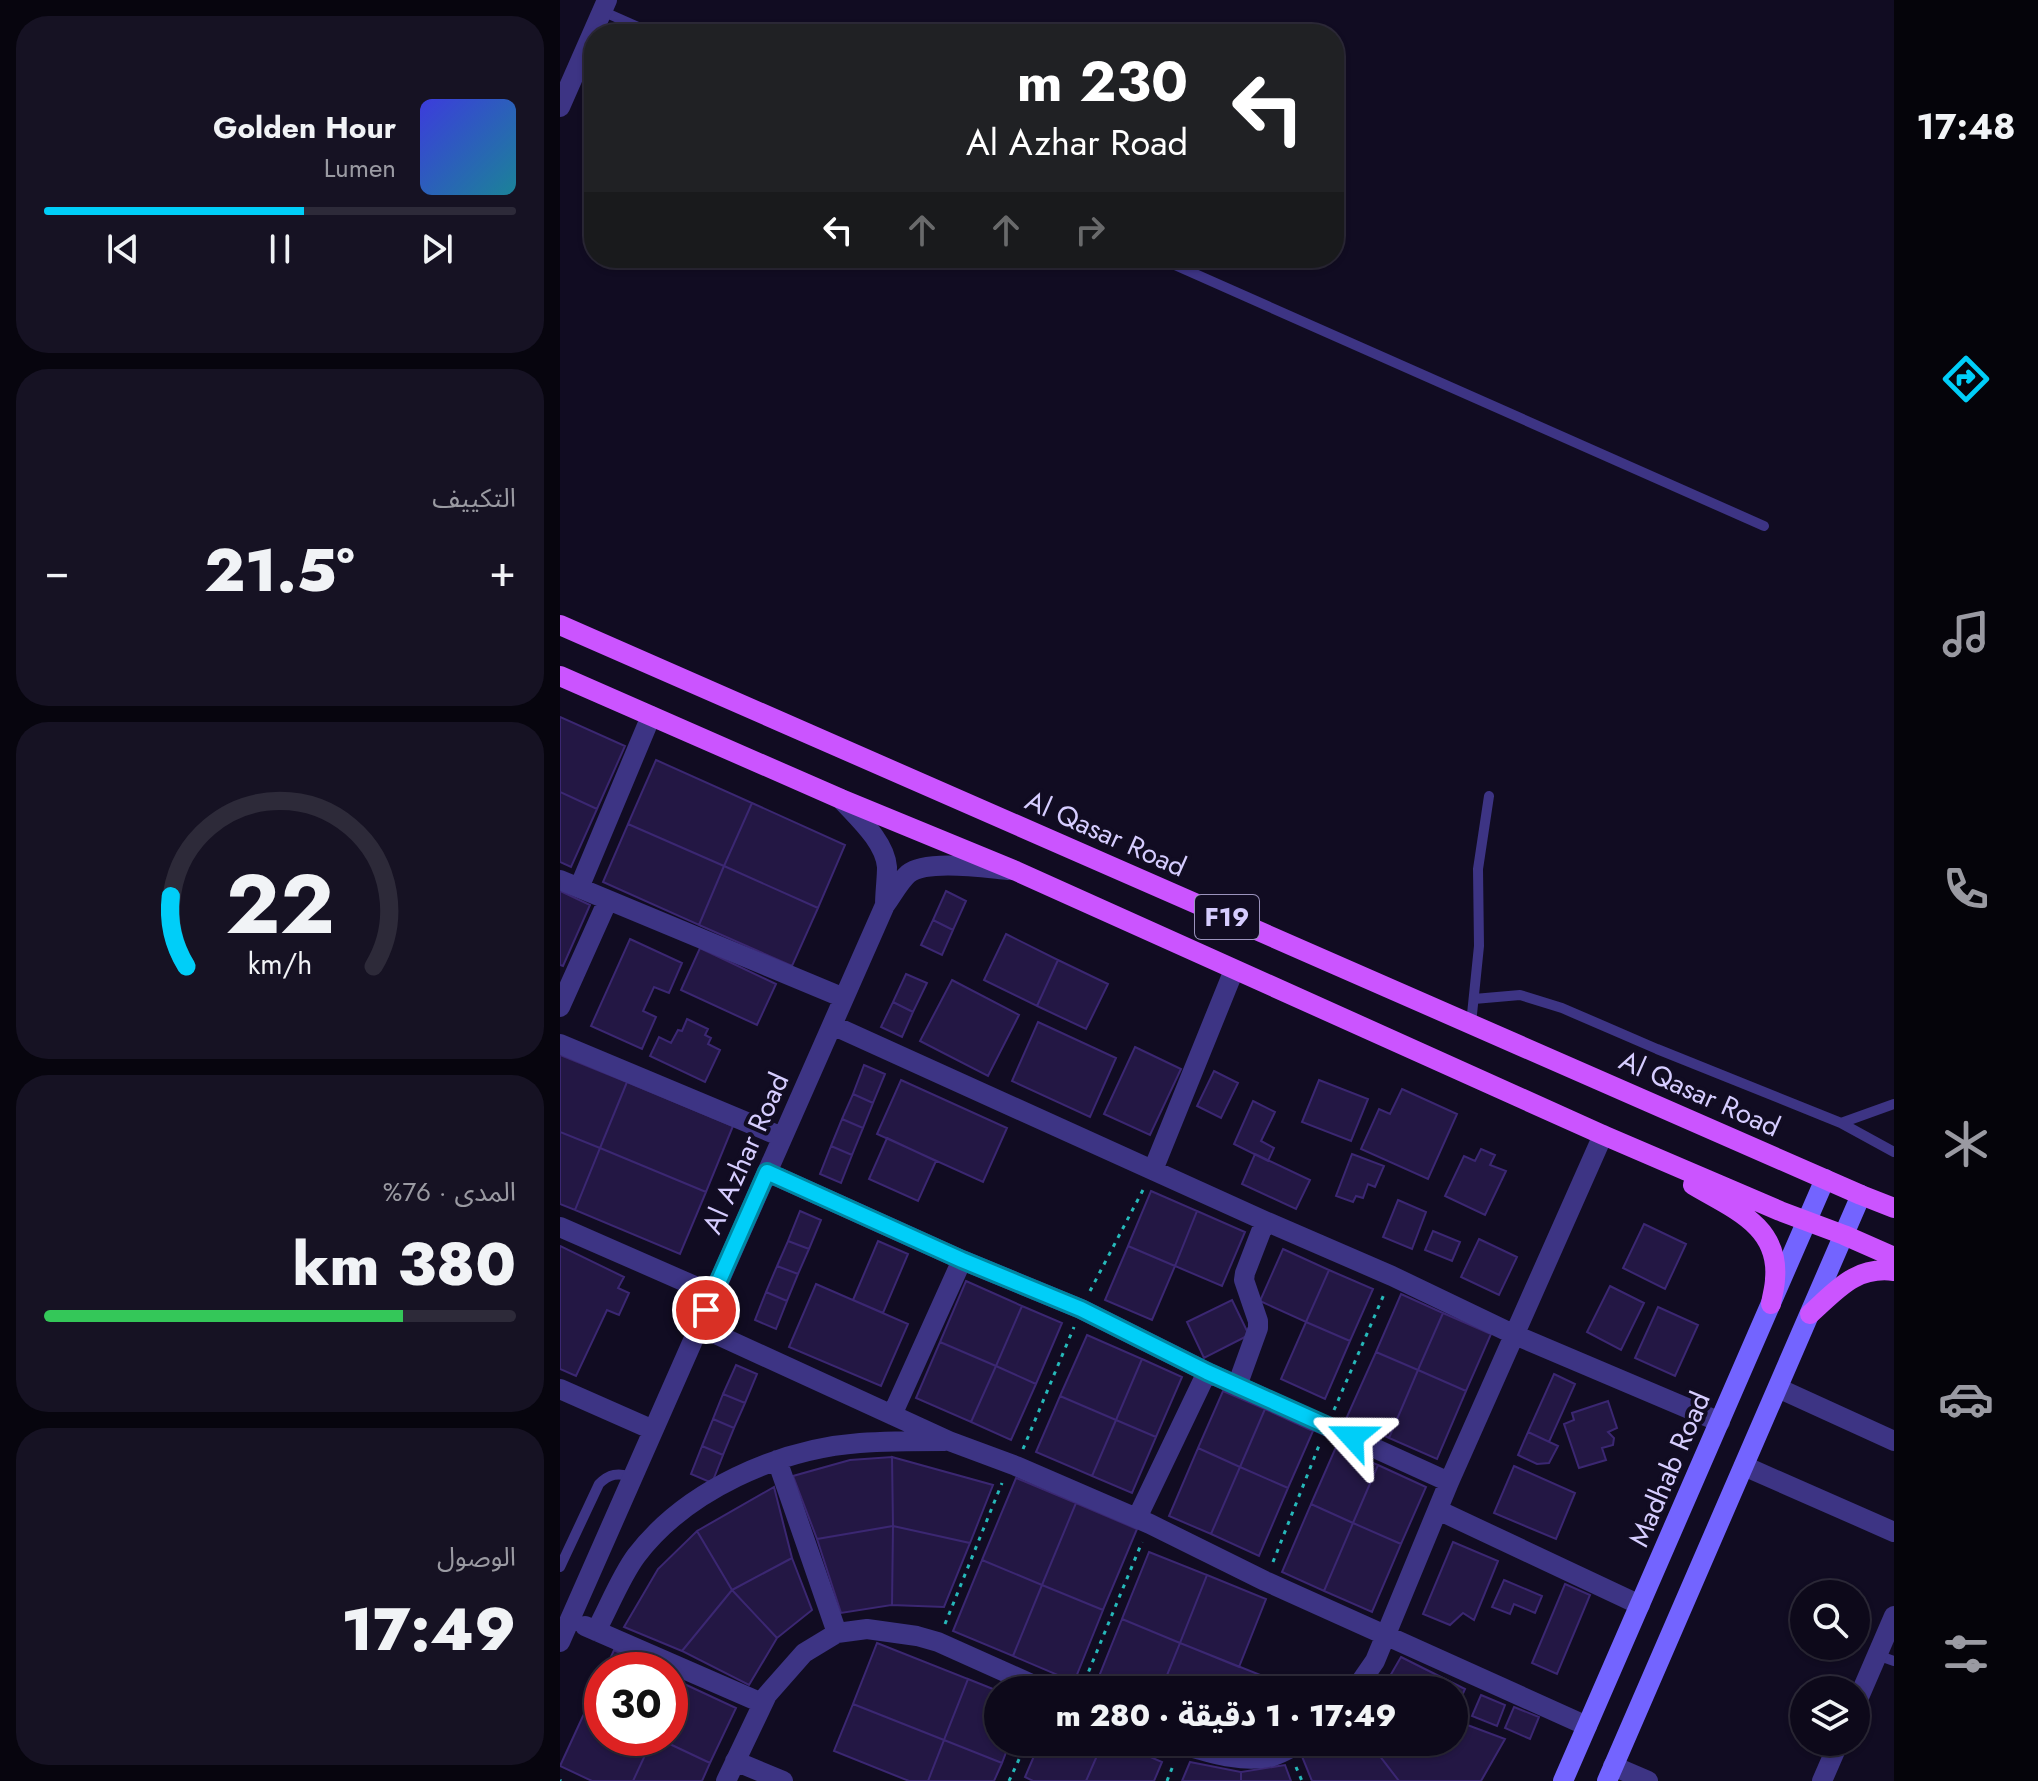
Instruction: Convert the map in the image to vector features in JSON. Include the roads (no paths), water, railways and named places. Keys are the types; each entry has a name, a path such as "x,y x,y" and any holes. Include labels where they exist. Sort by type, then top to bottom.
{"main road":[{"name":"Al Qasar Road","path":"560,625 1894,1208"},
{"name":"F19","path":"560,676 841,799 1016,871 1603,1135 1894,1257"},
{"path":"1643,1152 1749,1218 1765,1233 1773,1253 1776,1277 1771,1304"},
{"name":"Madhab Road","path":"1563,1781 1825,1179"},
{"path":"1610,1773 1861,1195"},
{"path":"1810,1314 1853,1277 1880,1269 1894,1271"}],"street":[{"path":"560,107 584,52"},
{"path":"651,716 569,884 844,998"},
{"name":"Al Azhar Road","path":"841,799 881,849 887,864 885,905"},
{"name":"Al Azhar Road","path":"560,1642 885,905 909,873 919,869 946,865 1016,871"},
{"path":"560,1007 608,900"},
{"path":"1153,1170 1234,970"},
{"path":"832,1025 1392,1276 1515,1335 1720,1422"},
{"path":"560,1044 782,1137"},
{"path":"1365,1676 1375,1661 1449,1482 1603,1135"},
{"path":"767,1172 962,1260 1081,1309 1207,1372 1449,1482"},
{"path":"1237,1386 1258,1328 1244,1280 1245,1273 1265,1221"},
{"path":"560,1227 713,1294"},
{"path":"892,1415 962,1260"},
{"path":"698,1326 949,1441 1143,1521 1265,1581 1587,1726"},
{"path":"1143,1521 1207,1372"},
{"path":"1778,1388 1894,1441"},
{"path":"560,1389 653,1430"},
{"path":"596,1631 628,1569 654,1536 706,1495 753,1470 812,1450 859,1443 949,1441"},
{"path":"777,1460 837,1633"},
{"path":"1744,1466 1894,1532"},
{"path":"1438,1510 1640,1605"},
{"path":"1870,1683 1886,1658 1894,1616"},
{"path":"570,1620 762,1703"},
{"path":"726,1781 762,1703 804,1653 837,1633 867,1629 917,1636 938,1642 1014,1676"},
{"path":"1226,1756 1273,1756"},
{"path":"1822,1781 1833,1756"},
{"path":"735,1761 783,1781"},
{"path":"1610,1773 1648,1781"}],"lane":[{"path":"604,6 636,24"},
{"path":"1182,268 1764,526"},
{"path":"1471,1024 1479,946 1478,869 1489,796"},
{"path":"1474,999 1520,995 1551,1004 1841,1123 1894,1152"},
{"path":"1841,1123 1894,1104"},
{"path":"560,1567 599,1484 605,1477 614,1474 632,1477"}]}
